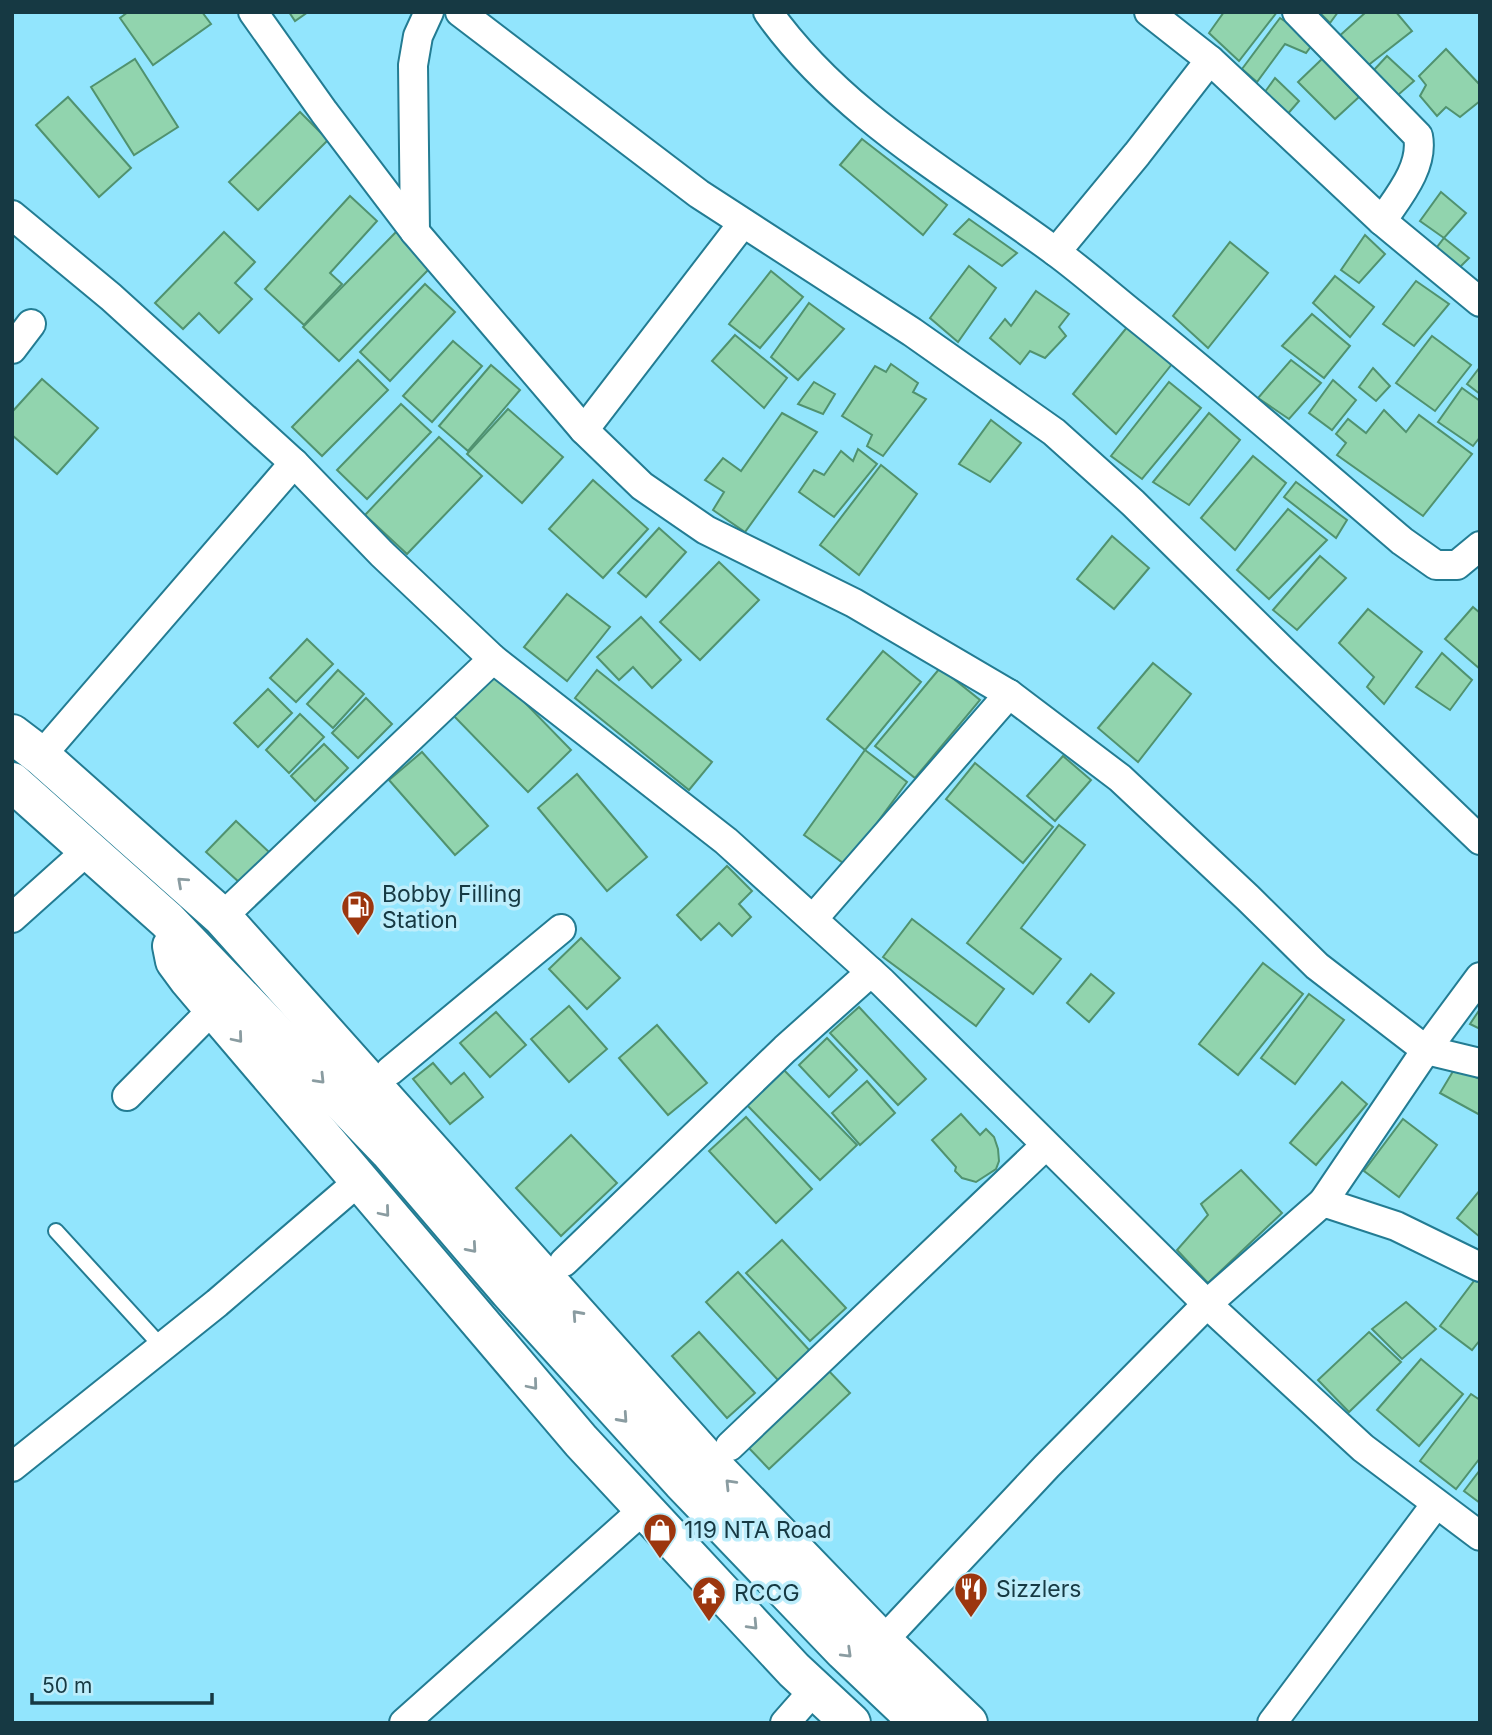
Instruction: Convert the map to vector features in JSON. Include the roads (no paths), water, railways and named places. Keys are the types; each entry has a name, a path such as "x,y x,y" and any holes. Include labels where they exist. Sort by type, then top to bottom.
{"main road":[{"path":"27,745 230,926 711,1464 878,1637 968,1723"},
{"path":"12,782 167,920 389,1151 509,1291 682,1482 845,1651 920,1723"},
{"path":"167,920 175,961 359,1181 581,1441 814,1689 851,1723"},
{"path":"230,926 281,951 875,1606 999,1723"}],"street":[{"path":"253,12 324,112 415,232 584,430 642,486 706,530 854,603 1009,694 1120,778 1317,966 1426,1050 1480,1063"},
{"path":"415,232 412,65 418,36 429,12"},
{"path":"460,12 698,194 912,332 1054,432 1133,503 1480,840"},
{"path":"768,12 783,33 828,82 916,155 1056,252 1202,370 1402,541 1436,565 1457,565 1480,545"},
{"path":"1149,12 1210,60 1382,221 1480,302"},
{"path":"1297,12 1418,136 1418,157 1409,179 1382,221"},
{"path":"1056,252 1210,60"},
{"path":"12,215 111,296 294,463 382,554 493,659 726,841 813,919 871,972 1207,1304 1363,1448 1480,1536"},
{"path":"584,430 743,223"},
{"path":"12,349 31,324"},
{"path":"27,745 294,463"},
{"path":"230,926 493,659"},
{"path":"813,919 1009,694"},
{"path":"12,918 89,849"},
{"path":"390,1071 561,929"},
{"path":"564,1262 785,1049 871,972"},
{"path":"896,1627 1047,1466 1207,1304 1323,1202 1426,1050 1480,977"},
{"path":"127,1096 213,1009"},
{"path":"730,1446 1045,1146"},
{"path":"12,1467 217,1303 359,1181"},
{"path":"1323,1202 1396,1226 1480,1268"},
{"path":"1272,1723 1436,1504"},
{"path":"404,1723 644,1509"},
{"path":"785,1723 814,1689"}],"lane":[{"path":"56,1231 162,1347"}],"place":[{"name":"Bobby Filling Station","path":"358,937"},
{"name":"119 NTA Road","path":"660,1560"},
{"name":"Sizzlers","path":"971,1619"},
{"name":"RCCG","path":"709,1623"}]}
